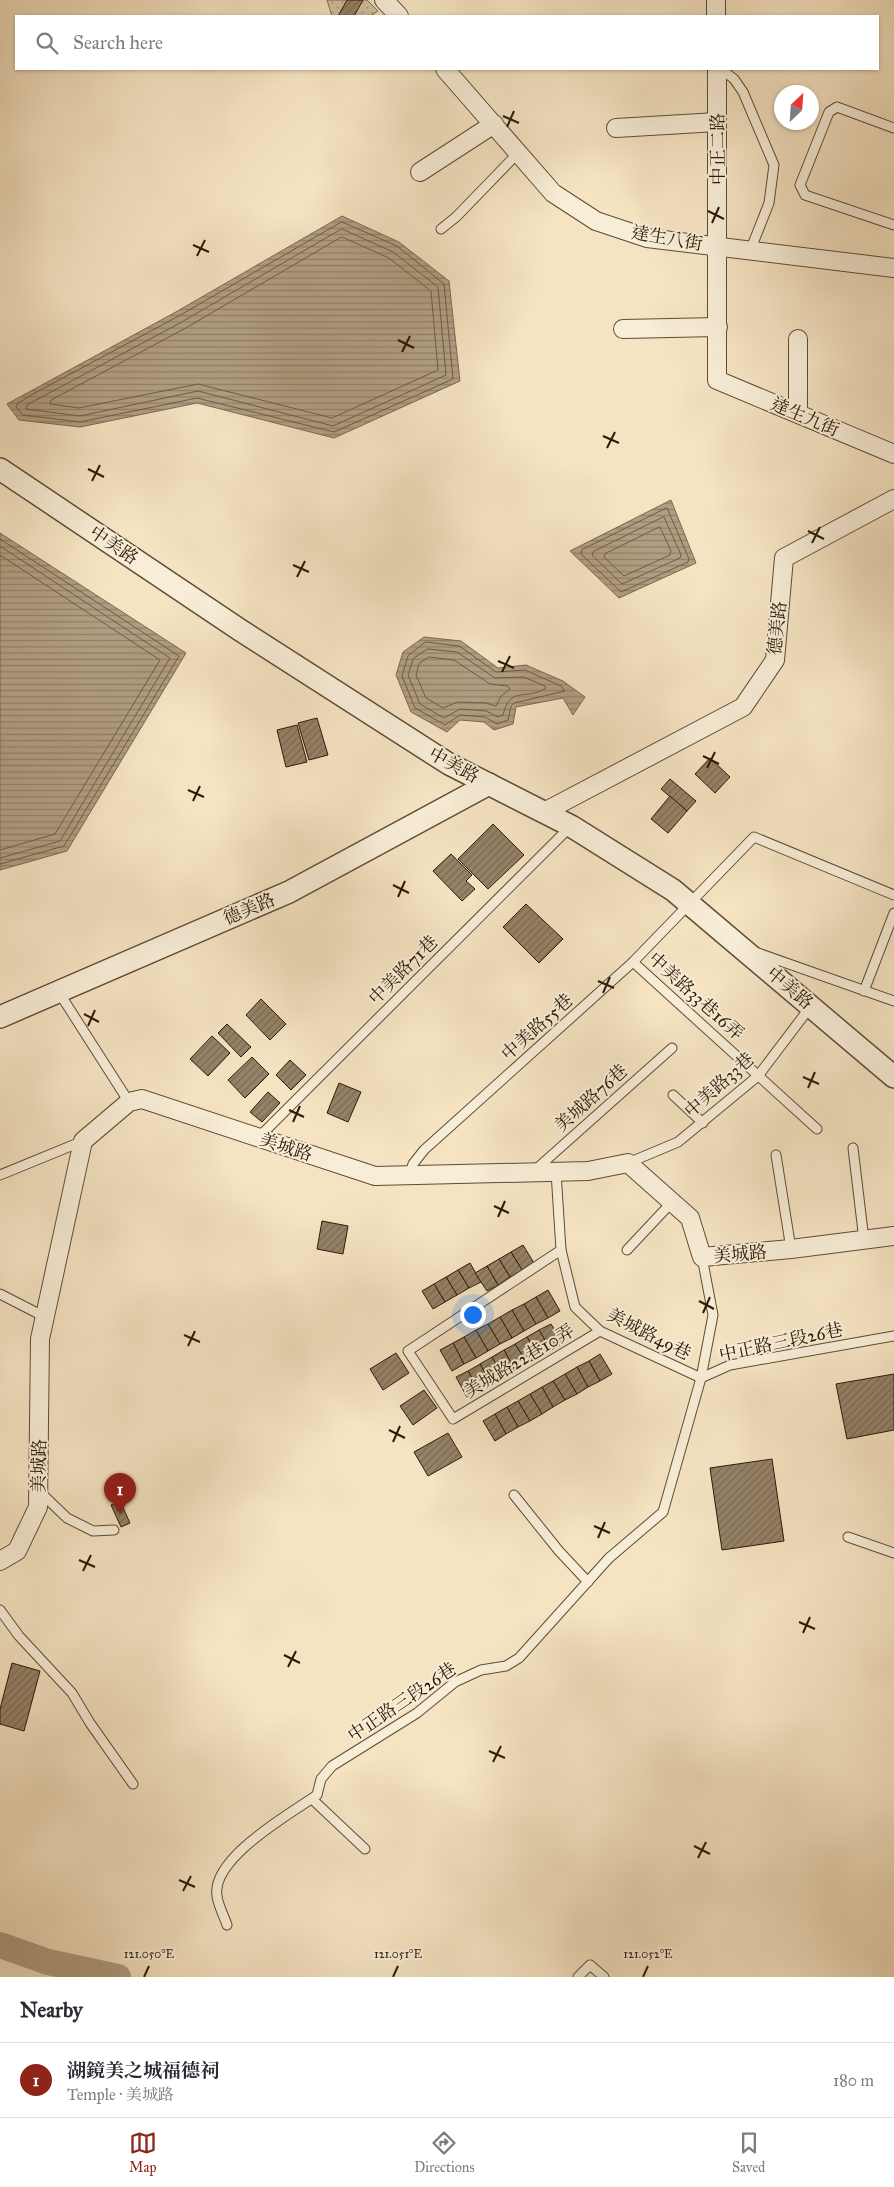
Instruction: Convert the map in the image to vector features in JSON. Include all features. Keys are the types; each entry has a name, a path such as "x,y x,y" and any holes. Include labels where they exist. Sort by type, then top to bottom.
{"street":[{"path":"716,0 716,15"},
{"path":"386,1 398,15"},
{"name":"達生八街","path":"446,70 553,193 596,221 647,238 894,268"},
{"name":"中正二路","path":"717,70 717,380"},
{"path":"616,128 718,122"},
{"path":"420,172 494,124"},
{"path":"623,329 718,327"},
{"path":"798,339 798,414"},
{"name":"達生九街","path":"717,380 894,454"},
{"name":"中美路","path":"0,469 240,630 449,764 571,826 673,890 894,1077"},
{"name":"德美路","path":"544,812 743,707 775,660 784,558 894,499"},
{"name":"德美路","path":"0,1017 289,892 489,784"},
{"name":"美城路","path":"129,1102 142,1099 375,1176 588,1171 628,1163 690,1218 702,1257 791,1249 894,1236"},
{"path":"83,1141 129,1102"},
{"name":"美城路","path":"0,1561 17,1551 38,1507 40,1340 83,1141"}],"lane":[{"path":"722,70 734,79 743,92 774,165 769,203 750,251"},
{"path":"894,128 837,107 829,112 800,185 805,195 894,225"},
{"path":"440,228 456,217 519,152"},
{"name":"中美路71巷","path":"259,1138 571,826"},
{"name":"中美路55巷","path":"409,1176 413,1164 424,1150 633,962 754,837 894,894"},
{"path":"864,991 894,913"},
{"path":"739,946 894,1001"},
{"name":"中美路33巷16弄","path":"633,962 817,1129"},
{"path":"58,991 129,1102"},
{"name":"中美路33巷","path":"628,1163 678,1142 758,1076 811,1006"},
{"name":"美城路76巷","path":"532,1172 672,1048"},
{"path":"673,1095 703,1123"},
{"path":"0,1175 83,1141"},
{"path":"853,1148 864,1240"},
{"path":"776,1155 791,1249"},
{"name":"美城路49巷","path":"556,1172 561,1250 575,1306 600,1331 701,1378"},
{"path":"627,1250 672,1202"},
{"name":"美城路22巷10弄","path":"561,1250 408,1351 453,1419 600,1331"},
{"path":"701,1378 714,1315 702,1257"},
{"path":"0,1294 45,1317"},
{"name":"中正路三段26巷","path":"227,1925 216,1894 223,1868 243,1847 317,1795 321,1779 332,1766 417,1713 455,1682 481,1670 506,1666 519,1658 588,1582 638,1531 663,1512 701,1378 730,1365 894,1336"},
{"path":"38,1489 67,1518 93,1531 114,1530"},
{"path":"514,1494 559,1550 588,1582"},
{"path":"848,1538 894,1553"},
{"path":"0,1610 19,1636 72,1693 90,1723 133,1784"},
{"path":"312,1799 365,1849"},
{"path":"578,1977 590,1965 604,1977"}],"shaded area":[{"path":"327,0 367,0 378,11 372,15 332,15"}],"water":[{"path":"342,216 399,242 449,281 460,381 334,438 197,403 80,427 19,420 7,404 174,313"},
{"path":"671,500 696,563 619,598 570,551"},
{"path":"0,533 186,653 67,851 0,870"},
{"path":"424,637 461,641 498,668 526,665 563,681 585,697 573,715 563,698 516,707 513,724 494,730 484,722 460,720 447,732 411,712 396,675 403,652"}],"building":[{"path":"347,0 363,0 355,15 339,15"},
{"path":"317,718 328,755 309,760 298,723"},
{"path":"297,725 307,762 286,767 277,730"},
{"path":"710,758 730,777 715,793 695,774"},
{"path":"670,779 696,801 687,811 661,789"},
{"path":"670,796 687,811 668,833 651,819"},
{"path":"493,824 524,855 488,889 458,859"},
{"path":"451,854 472,875 466,881 475,889 462,901 433,871"},
{"path":"526,904 563,939 539,963 503,927"},
{"path":"261,999 286,1024 270,1040 246,1015"},
{"path":"227,1024 251,1047 241,1057 218,1033"},
{"path":"212,1036 230,1053 208,1076 190,1059"},
{"path":"252,1057 269,1074 245,1098 228,1080"},
{"path":"290,1060 306,1075 291,1090 276,1075"},
{"path":"339,1083 361,1092 348,1122 327,1113"},
{"path":"268,1092 280,1103 262,1122 250,1112"},
{"path":"322,1221 348,1226 343,1254 317,1249"},
{"path":"523,1245 534,1263 522,1270 511,1252"},
{"path":"511,1252 522,1270 510,1277 499,1259"},
{"path":"499,1259 510,1277 498,1285 487,1266"},
{"path":"470,1263 481,1282 469,1288 458,1270"},
{"path":"487,1266 498,1285 487,1291 475,1273"},
{"path":"458,1270 469,1288 457,1295 446,1277"},
{"path":"446,1277 457,1295 445,1302 434,1284"},
{"path":"434,1284 445,1302 433,1309 422,1291"},
{"path":"548,1290 560,1311 548,1318 536,1297"},
{"path":"536,1297 548,1318 536,1324 524,1304"},
{"path":"524,1304 536,1324 524,1331 512,1310"},
{"path":"512,1310 524,1331 512,1338 500,1317"},
{"path":"500,1317 512,1338 500,1344 488,1324"},
{"path":"488,1324 500,1344 488,1351 476,1330"},
{"path":"551,1324 563,1343 551,1350 539,1330"},
{"path":"476,1330 488,1351 476,1358 464,1337"},
{"path":"539,1330 551,1350 539,1357 527,1337"},
{"path":"464,1337 476,1358 464,1364 453,1343"},
{"path":"527,1337 539,1357 527,1363 515,1344"},
{"path":"453,1343 464,1364 452,1371 440,1350"},
{"path":"515,1344 527,1363 515,1370 504,1350"},
{"path":"504,1350 515,1370 503,1377 492,1357"},
{"path":"396,1353 409,1373 383,1390 370,1369"},
{"path":"600,1354 612,1374 600,1381 589,1361"},
{"path":"492,1357 503,1377 491,1384 480,1364"},
{"path":"589,1361 600,1381 588,1387 577,1367"},
{"path":"480,1364 491,1384 479,1390 468,1371"},
{"path":"577,1367 588,1387 577,1394 565,1374"},
{"path":"468,1371 479,1390 467,1397 456,1377"},
{"path":"565,1374 577,1394 565,1400 553,1381"},
{"path":"894,1374 894,1430 847,1439 836,1384"},
{"path":"553,1381 565,1400 553,1407 542,1387"},
{"path":"542,1387 553,1407 542,1414 530,1394"},
{"path":"424,1390 437,1408 413,1425 400,1406"},
{"path":"530,1394 542,1414 530,1421 518,1401"},
{"path":"518,1401 530,1421 518,1427 507,1407"},
{"path":"507,1407 518,1427 506,1434 495,1414"},
{"path":"495,1414 506,1434 495,1441 483,1421"},
{"path":"448,1433 462,1457 428,1476 414,1452"},
{"path":"772,1459 784,1541 722,1550 710,1468"},
{"path":"120,1501 130,1523 121,1527 111,1505"},
{"path":"12,1663 40,1671 24,1731 0,1724 0,1709"}],"waterway":[{"path":"0,1945 48,1962 118,1977"}],"place":[{"name":"湖鏡美之城福德祠","path":"120,1514"}]}
